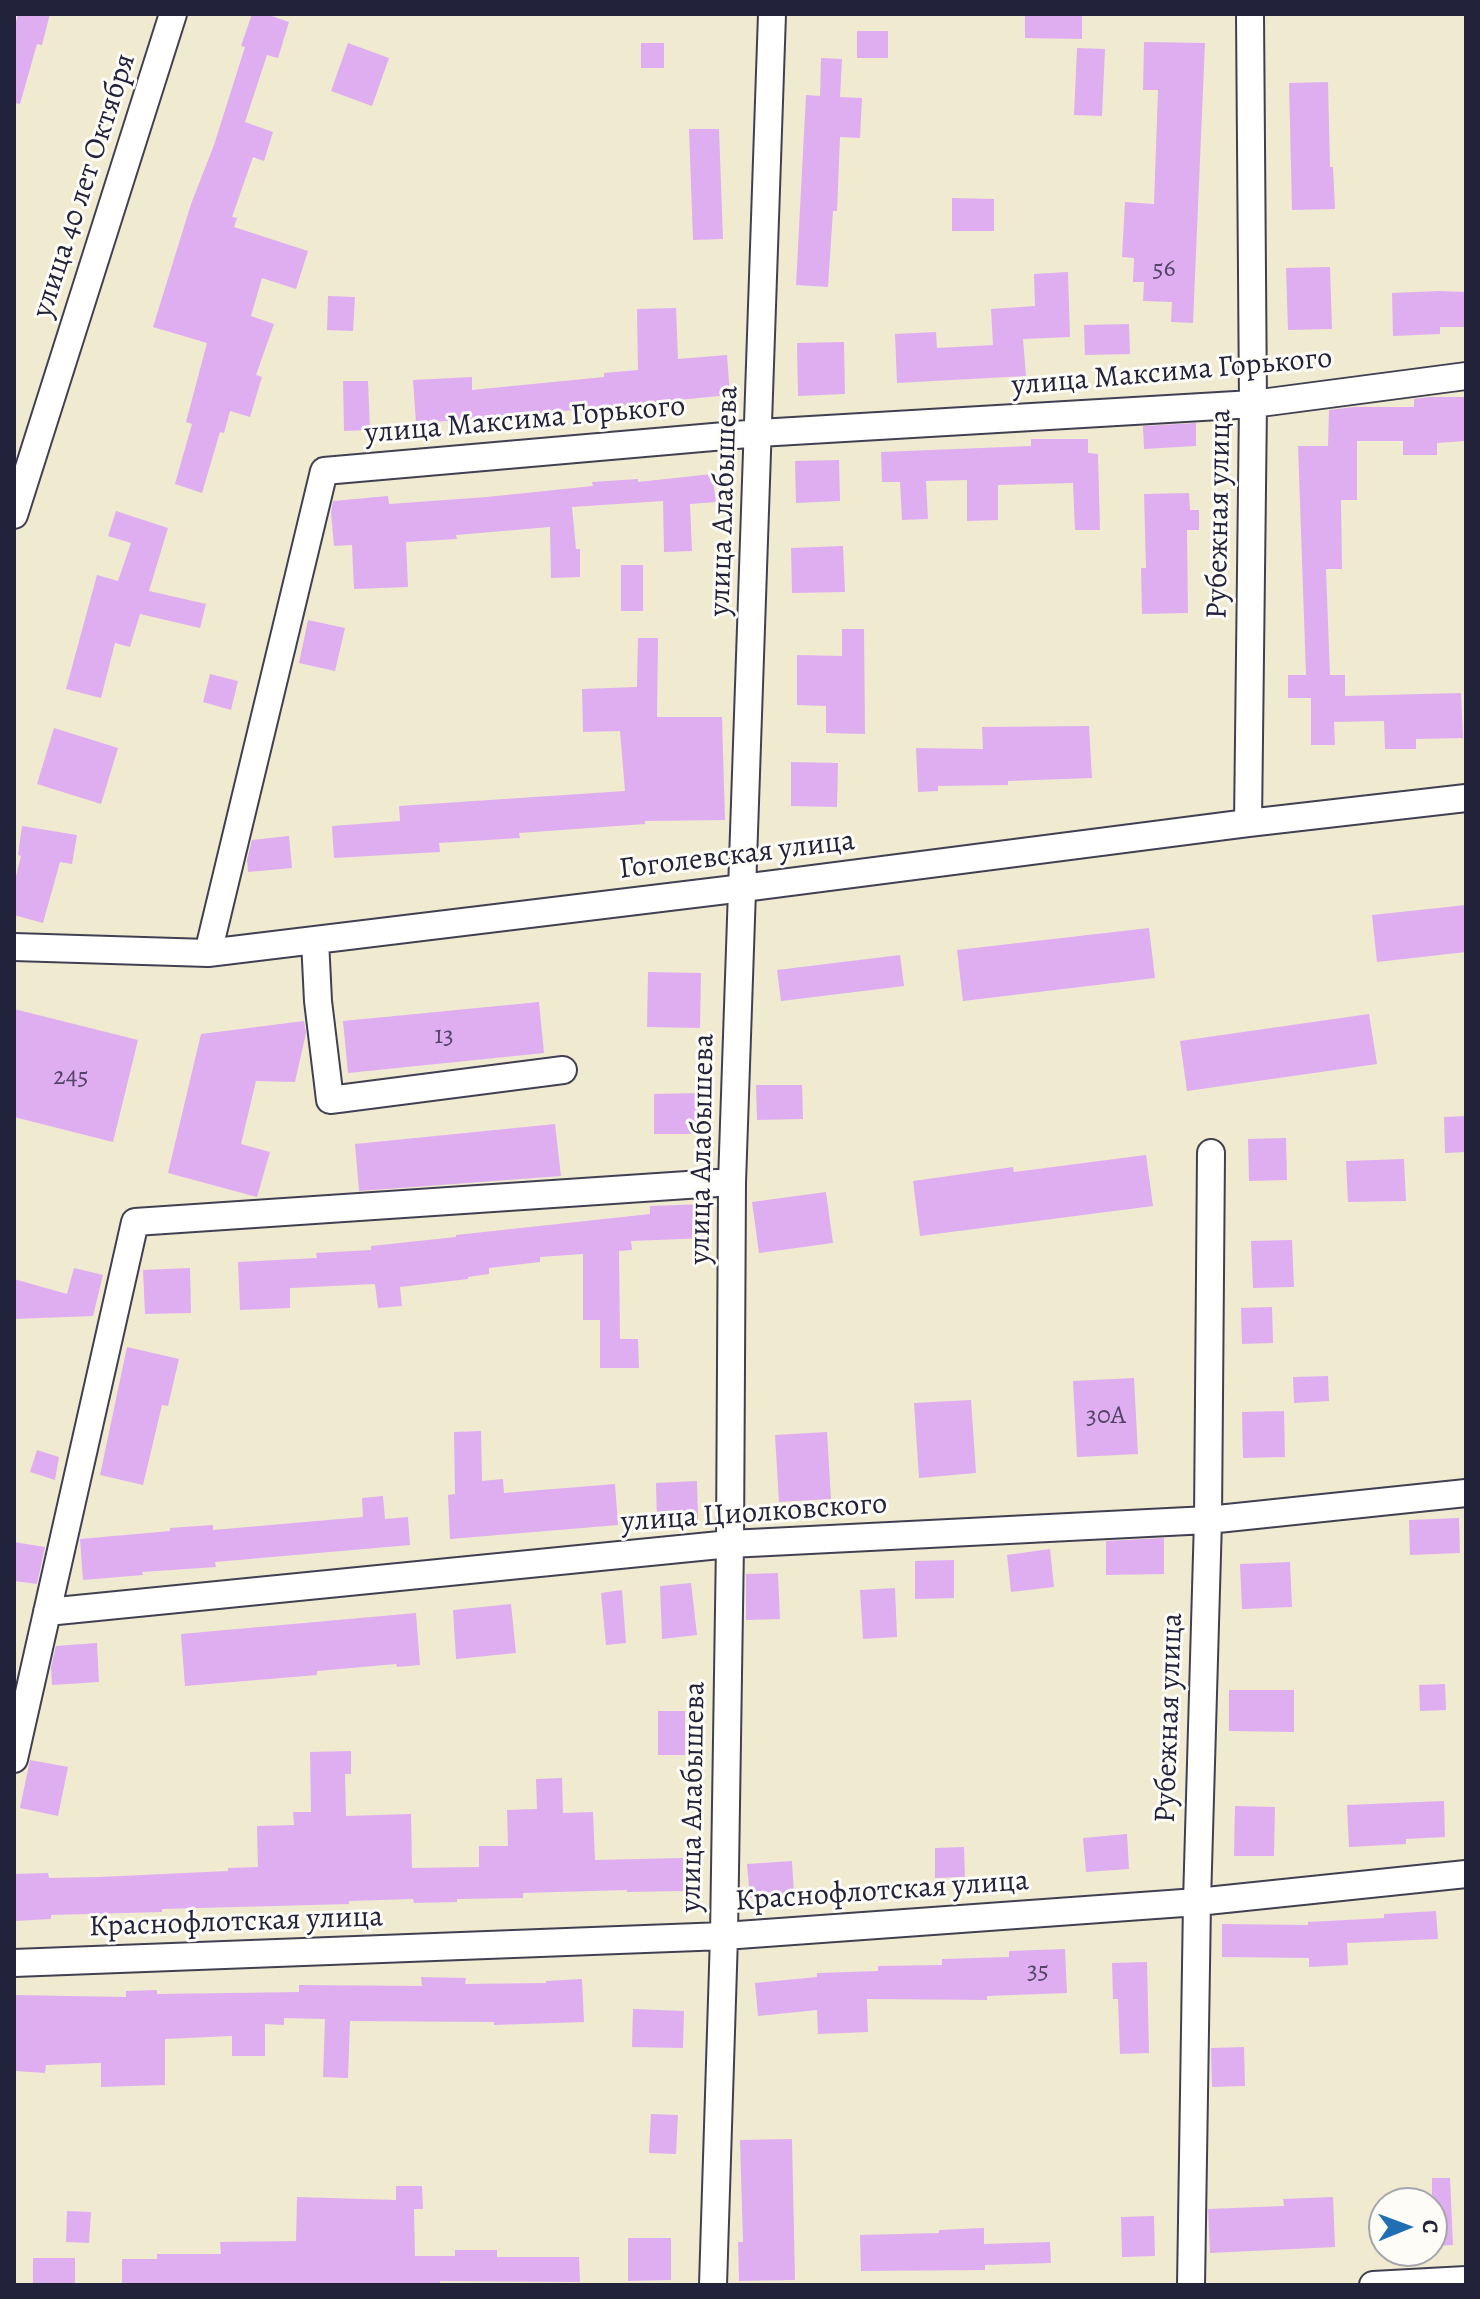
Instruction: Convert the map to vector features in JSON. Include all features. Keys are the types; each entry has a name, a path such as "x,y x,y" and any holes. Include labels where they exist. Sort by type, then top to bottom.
{"street":[{"name":"улица 40 лет Октября","path":"14,515 173,14"},
{"name":"улица Алабышева","path":"713,2285 724,1936 732,1182 772,14"},
{"name":"Рубежная улица","path":"1248,823 1253,404 1250,14"},
{"name":"улица Максима Горького","path":"208,953 324,471 759,433 1253,404 1466,376"},
{"name":"Гоголевская улица","path":"14,947 208,953 1466,798"},
{"path":"315,940 318,1001 330,1100 563,1070"},
{"name":"Рубежная улица","path":"1191,2285 1197,1902 1208,1520 1211,1153"},
{"path":"14,1759 135,1222 732,1182"},
{"name":"улица Циолковского","path":"47,1612 730,1544 1208,1520 1466,1493"},
{"name":"Краснофлотская улица","path":"14,1963 724,1936 1197,1902 1466,1874"},
{"path":"1373,2285 1466,2280"}],"building":[{"path":"18,14 50,14 42,45 37,44 20,104 14,103 14,30"},
{"path":"252,14 266,14 289,22 278,58 267,55 245,122 273,132 264,161 253,157 232,217 237,218 234,227 308,251 296,289 262,278 251,316 274,324 256,375 262,377 250,417 230,411 224,433 220,432 202,493 175,484 192,424 186,422 207,343 153,327 245,47 241,46"},
{"path":"1025,14 1082,14 1082,39 1025,38"},
{"path":"857,31 888,31 888,58 857,58"},
{"path":"1144,42 1205,43 1193,323 1171,322 1172,302 1143,301 1144,282 1133,282 1134,258 1122,257 1125,202 1154,204 1158,90 1143,90"},
{"path":"348,43 389,58 372,106 331,91"},
{"path":"641,43 664,43 664,68 641,68"},
{"path":"1077,48 1105,49 1102,116 1074,115"},
{"path":"821,58 842,59 840,97 862,98 860,138 840,137 837,211 833,211 828,287 796,285 806,95 820,96"},
{"path":"1328,82 1330,167 1333,167 1335,209 1292,210 1289,83"},
{"path":"689,129 719,129 723,239 693,240"},
{"path":"952,198 994,199 994,231 952,231"},
{"path":"1330,267 1332,329 1288,330 1286,268"},
{"path":"1068,272 1070,337 1023,339 1026,376 897,383 895,334 936,332 937,348 993,345 991,309 1035,306 1034,274"},
{"path":"1466,292 1466,327 1440,327 1440,334 1393,336 1392,293"},
{"path":"328,296 355,297 353,331 327,330"},
{"path":"676,308 678,359 727,355 730,395 416,423 413,380 472,377 472,390 604,377 604,373 638,370 637,309"},
{"path":"1129,324 1130,354 1085,355 1084,325"},
{"path":"844,342 845,394 798,396 797,343"},
{"path":"343,381 368,381 370,430 344,431"},
{"path":"1466,397 1466,441 1437,443 1437,455 1403,455 1403,441 1357,441 1357,500 1341,500 1342,569 1326,569 1330,675 1345,675 1345,696 1461,693 1463,738 1416,739 1416,749 1385,749 1384,721 1334,722 1335,745 1311,745 1311,698 1288,698 1288,675 1306,675 1298,446 1328,446 1329,410 1414,407 1414,399"},
{"path":"1196,423 1196,446 1144,449 1143,426"},
{"path":"1031,439 1088,439 1088,453 1098,454 1100,530 1075,530 1073,483 998,485 998,520 967,521 967,480 926,481 928,519 902,520 900,482 882,482 881,452 1031,446"},
{"path":"839,460 840,501 796,503 795,461"},
{"path":"712,474 716,502 690,504 692,551 664,552 663,501 572,507 576,549 580,549 580,577 551,578 550,527 406,542 408,587 354,589 352,545 334,546 333,501 388,496 389,504 593,486 592,482 638,479 638,482"},
{"path":"1189,493 1190,510 1199,510 1199,530 1187,530 1188,613 1142,614 1141,568 1146,568 1144,494"},
{"path":"116,511 168,528 149,591 206,604 200,628 140,614 130,647 115,643 101,698 66,689 97,575 118,581 131,543 108,536"},
{"path":"843,546 845,592 792,593 791,548"},
{"path":"621,565 643,565 643,611 621,611"},
{"path":"308,620 345,628 335,671 299,663"},
{"path":"842,629 864,629 865,734 826,733 826,706 797,705 797,655 842,656"},
{"path":"638,638 658,638 657,717 722,717 725,820 645,821 645,824 519,833 520,838 439,843 440,852 334,858 332,826 400,821 399,806 625,791 620,731 583,732 582,689 637,687"},
{"path":"210,674 238,681 231,710 203,702"},
{"path":"1089,726 1092,778 1008,781 1008,785 938,786 938,791 918,792 916,748 983,749 982,727"},
{"path":"54,728 118,748 101,804 37,784"},
{"path":"791,762 838,763 837,807 791,806"},
{"path":"22,826 77,835 72,864 60,862 43,923 14,915 14,884 21,856 18,855"},
{"path":"289,836 292,868 248,872 247,860 252,840"},
{"path":"1466,905 1466,952 1377,962 1372,915"},
{"path":"1149,928 1155,978 963,1001 957,950"},
{"path":"900,955 904,986 781,1001 777,970"},
{"path":"648,972 701,973 700,1028 647,1027"},
{"path":"539,1002 544,1053 348,1073 343,1021"},
{"path":"14,1009 138,1040 113,1142 14,1117"},
{"path":"1369,1014 1377,1064 1187,1091 1180,1041"},
{"path":"304,1021 306,1033 295,1082 256,1081 241,1144 270,1152 257,1197 168,1173 201,1034"},
{"path":"756,1085 802,1085 803,1119 757,1120"},
{"path":"700,1093 701,1134 654,1134 654,1094"},
{"path":"1466,1116 1466,1152 1445,1153 1444,1117"},
{"path":"555,1124 561,1176 359,1191 355,1144"},
{"path":"1286,1138 1287,1180 1249,1181 1248,1139"},
{"path":"1146,1155 1153,1206 920,1236 913,1181 1013,1167 1014,1172"},
{"path":"1404,1159 1406,1201 1348,1202 1346,1161"},
{"path":"826,1192 833,1243 759,1253 752,1202"},
{"path":"705,1204 707,1238 631,1241 632,1250 619,1251 620,1339 638,1339 639,1368 600,1368 600,1320 583,1320 583,1254 540,1257 540,1262 489,1268 489,1274 468,1279 400,1287 402,1306 378,1308 375,1284 290,1288 290,1308 240,1310 238,1262 317,1258 316,1253 371,1250 371,1246 456,1235 650,1214 650,1206"},
{"path":"1292,1240 1294,1287 1253,1288 1251,1241"},
{"path":"74,1268 103,1275 93,1316 14,1319 14,1279 67,1294"},
{"path":"190,1268 191,1313 145,1314 143,1270"},
{"path":"1272,1307 1273,1343 1242,1344 1241,1308"},
{"path":"127,1347 179,1359 168,1406 162,1405 143,1485 100,1475"},
{"path":"1328,1376 1329,1401 1294,1403 1293,1377"},
{"path":"1134,1378 1138,1454 1077,1457 1073,1381"},
{"path":"971,1400 976,1473 919,1478 914,1403"},
{"path":"1284,1411 1285,1457 1243,1458 1242,1412"},
{"path":"481,1431 482,1481 503,1479 504,1493 615,1484 618,1525 450,1539 448,1495 455,1494 454,1432"},
{"path":"827,1432 831,1499 779,1502 775,1435"},
{"path":"37,1450 59,1457 55,1480 30,1472"},
{"path":"697,1481 698,1519 657,1521 656,1483"},
{"path":"383,1496 385,1519 408,1517 410,1545 215,1562 216,1567 83,1580 80,1539 170,1531 170,1528 213,1525 213,1530 363,1517 362,1498"},
{"path":"1459,1518 1460,1553 1410,1555 1409,1520"},
{"path":"1164,1538 1164,1574 1106,1575 1106,1541"},
{"path":"14,1542 45,1547 37,1584 14,1581"},
{"path":"1050,1549 1054,1587 1011,1592 1007,1555"},
{"path":"954,1560 954,1598 915,1599 915,1561"},
{"path":"1290,1562 1292,1607 1242,1609 1240,1564"},
{"path":"778,1573 780,1619 746,1620 746,1574"},
{"path":"691,1583 697,1635 662,1639 660,1586"},
{"path":"895,1588 897,1637 863,1639 860,1590"},
{"path":"622,1590 626,1643 606,1645 601,1593"},
{"path":"511,1604 516,1653 456,1659 453,1610"},
{"path":"416,1613 420,1665 317,1671 317,1675 185,1686 181,1634"},
{"path":"97,1643 99,1682 52,1685 51,1667 56,1646"},
{"path":"1445,1684 1446,1710 1420,1711 1419,1685"},
{"path":"1229,1690 1294,1690 1294,1732 1229,1731"},
{"path":"658,1711 685,1711 685,1755 658,1755"},
{"path":"351,1751 351,1774 345,1774 346,1816 411,1814 412,1868 479,1867 479,1846 508,1846 507,1810 537,1809 536,1779 562,1778 563,1813 593,1812 595,1860 683,1858 683,1891 523,1893 523,1898 457,1899 457,1902 414,1903 413,1899 349,1901 349,1904 162,1909 162,1912 51,1915 51,1919 14,1921 14,1874 48,1873 49,1878 99,1877 258,1867 257,1826 294,1825 293,1812 311,1812 310,1752"},
{"path":"30,1760 68,1767 58,1816 20,1808"},
{"path":"1444,1801 1445,1837 1406,1839 1406,1844 1349,1847 1347,1805"},
{"path":"1235,1806 1275,1807 1274,1856 1234,1856"},
{"path":"1127,1834 1129,1869 1086,1872 1083,1838"},
{"path":"964,1847 965,1877 935,1878 935,1848"},
{"path":"792,1861 794,1894 750,1898 747,1864"},
{"path":"1436,1911 1438,1939 1347,1943 1348,1965 1309,1967 1309,1958 1222,1957 1222,1924 1308,1925 1308,1922 1384,1918 1384,1914"},
{"path":"1065,1949 1067,1993 987,1996 987,2000 867,1999 868,2032 818,2034 817,2010 758,2016 755,1983 817,1977 817,1973 878,1971 878,1966 942,1965 942,1959 1009,1957 1009,1951"},
{"path":"1147,1962 1149,2053 1120,2054 1118,1999 1113,1999 1112,1963"},
{"path":"421,1977 466,1978 465,1984 546,1983 582,1979 584,2022 494,2025 494,2022 350,2021 348,2078 323,2077 325,2019 284,2018 284,2025 265,2024 265,2056 232,2056 232,2036 165,2039 165,2085 101,2087 101,2063 46,2065 45,2073 15,2071 14,1995 126,1997 126,1991 157,1990 157,1994 299,1992 299,1985 422,1986"},
{"path":"633,2009 684,2011 683,2048 632,2047"},
{"path":"1244,2047 1245,2086 1212,2087 1211,2048"},
{"path":"651,2114 678,2115 676,2154 649,2153"},
{"path":"792,2139 795,2280 739,2281 738,2242 743,2242 740,2140"},
{"path":"1432,2178 1450,2178 1453,2245 1448,2245 1448,2187 1432,2187"},
{"path":"396,2186 422,2186 423,2209 414,2209 415,2256 455,2256 455,2250 497,2250 497,2257 579,2257 580,2282 122,2285 122,2259 157,2259 157,2254 221,2254 220,2242 296,2241 297,2197 396,2200"},
{"path":"1333,2197 1335,2247 1210,2253 1208,2209 1284,2206 1283,2199"},
{"path":"67,2211 91,2212 89,2243 66,2242"},
{"path":"1154,2216 1155,2256 1122,2257 1121,2217"},
{"path":"984,2228 984,2244 1050,2242 1051,2263 985,2265 985,2270 861,2271 860,2235 939,2233 939,2230"},
{"path":"628,2238 671,2238 671,2280 628,2281"},
{"path":"33,2258 75,2258 75,2285 33,2285"}]}
